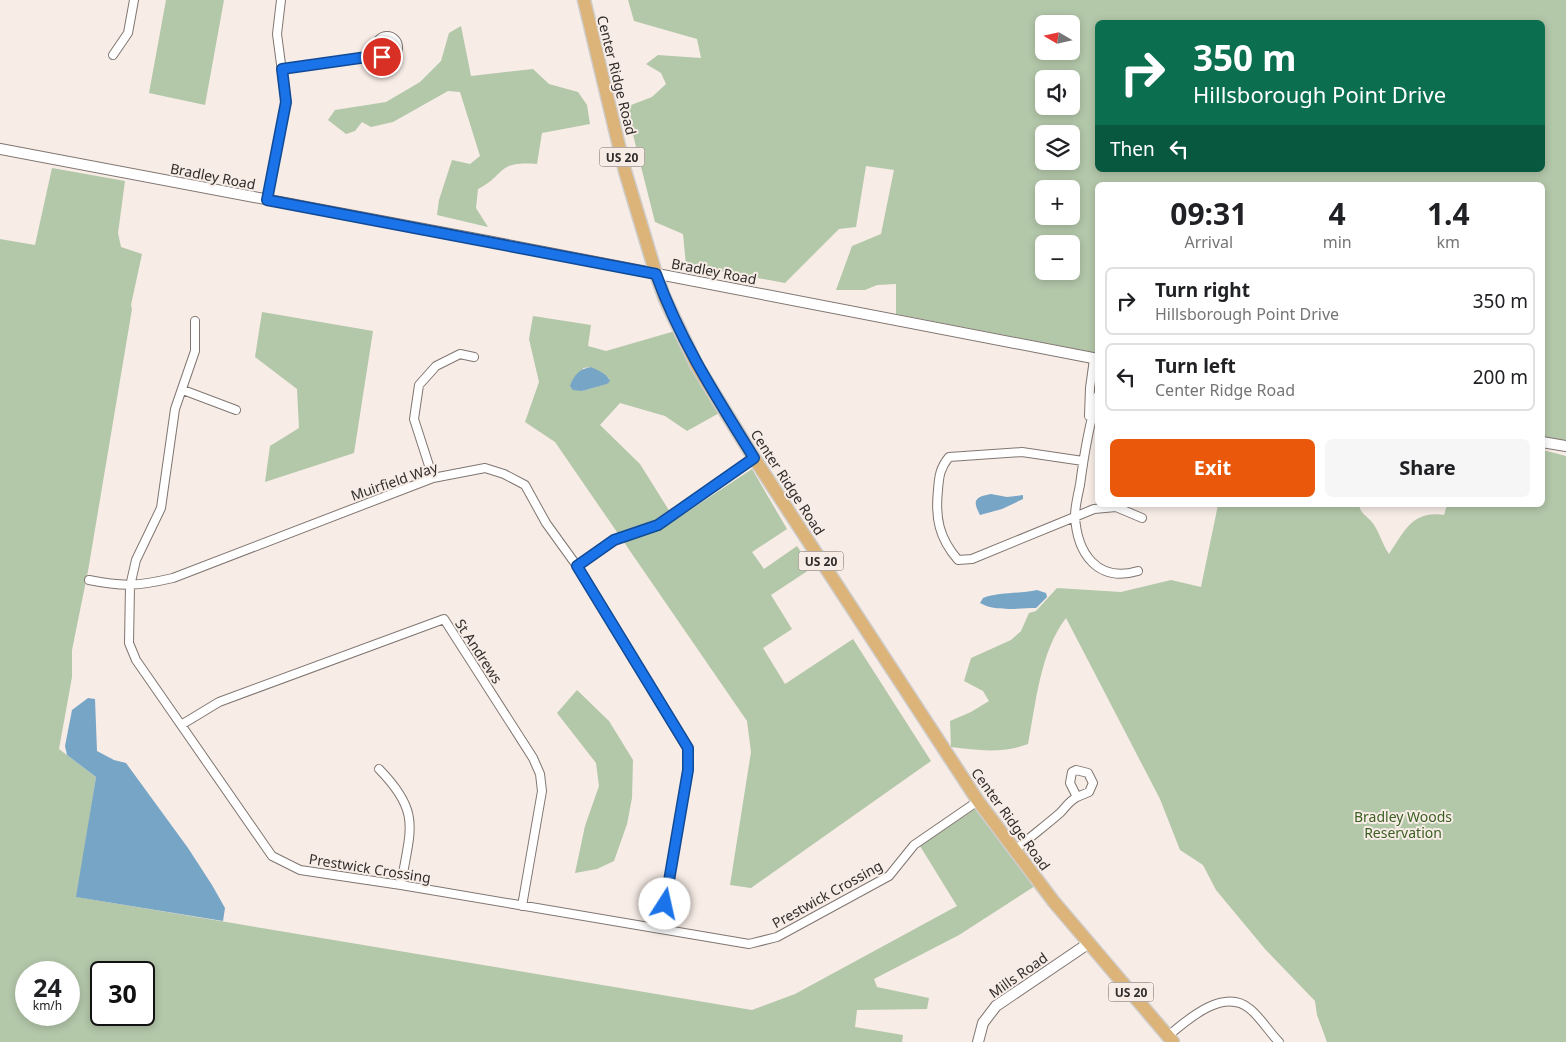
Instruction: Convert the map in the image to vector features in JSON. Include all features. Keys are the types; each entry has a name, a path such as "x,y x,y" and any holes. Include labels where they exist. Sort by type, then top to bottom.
{"main road":[{"name":"Center Ridge Road","path":"584,0 625,171 656,274 665,300 693,360 754,458 978,801 1014,851 1170,1039"}],"street":[{"path":"113,55 128,33 134,0"},
{"path":"267,200 286,102 277,29 282,0"},
{"path":"282,69 367,57 377,52"},
{"name":"Bradley Road","path":"0,149 1095,359"},
{"name":"Prestwick Crossing","path":"195,321 195,351 176,409 161,508 136,560 130,586 130,642 136,660 272,856 300,870 401,885 748,944 777,937 889,876 914,845 978,801"},
{"path":"433,478 414,419 420,385 436,366 460,354 474,357"},
{"path":"1095,364 1090,388 1088,429 1075,515 1080,542 1089,562 1103,570 1118,574 1138,570"},
{"path":"183,390 236,410"},
{"path":"1088,429 1095,405"},
{"path":"1545,442 1566,446"},
{"path":"1083,461 1022,452 949,457 940,469 936,507 940,532 948,548 958,560 965,560 1094,509 1116,507 1142,518"},
{"path":"577,566 614,540 658,525 754,458"},
{"name":"Muirfield Way","path":"89,580 118,586 130,586 173,578 433,478 485,468 504,474 525,485 546,523 577,566 688,748 688,770 661,929"},
{"name":"St Andrews","path":"181,725 219,702 444,619 533,758 540,774 542,791 522,906"},
{"path":"379,769 397,787 407,807 411,828 401,885"},
{"path":"1014,851 1077,797"},
{"name":"Mills Road","path":"978,1042 983,1023 993,1009 1089,943"},
{"path":"1170,1039 1196,1015 1219,1003 1231,1002 1239,1003 1250,1009 1279,1042"}],"green space":[{"path":"166,0 224,0 205,105 149,93"},
{"path":"628,0 1566,0 1566,446 1545,442 1545,182 1095,182 1095,353 896,314 896,284 877,285 865,290 836,290 852,246 881,234 894,170 866,166 856,227 839,229 785,283 686,265 683,234 655,222 626,107 652,97 666,84 661,73 646,64 658,55 701,58 697,39 634,21"},
{"path":"461,26 471,76 533,69 549,84 578,92 587,105 590,124 542,133 537,164 508,167 478,189 476,208 488,227 437,215 439,200 452,160 470,164 480,156 460,92 448,91 393,122 371,127 362,122 355,131 346,134 328,120 335,110 386,102 420,82 441,61 449,33"},
{"path":"52,168 125,181 118,233 121,247 142,254 131,305 132,309 88,571 72,650 72,677 59,749 96,777 77,897 752,1010 795,994 957,906 920,846 978,807 1035,886 959,935 874,979 877,987 929,998 927,1009 857,1010 855,1027 903,1035 902,1042 0,1042 0,239 35,245"},
{"path":"262,312 373,331 354,453 265,482 270,446 299,428 297,389 255,357"},
{"path":"533,316 591,325 588,346 606,351 675,331 721,412 687,431 665,416 620,403 600,425 640,464 675,520 752,469 787,529 752,552 764,569 797,546 812,568 771,595 792,629 763,648 785,684 853,639 931,761 751,888 730,885 751,752 747,721 555,442 525,422 539,382 529,339","holes":["591,367 609,378 606,384 582,391 583,368"]},
{"name":"Bradley Woods Reservation","path":"1545,451 1566,456 1566,1042 1327,1042 1317,1015 1315,1001 1265,949 1216,890 1203,865 1180,850 1160,799 1066,618 1050,646 1040,678 1028,744 999,750 951,747 950,721 971,712 989,701 983,691 964,681 971,658 1011,640 1021,631 1029,613 1036,611 1057,588 1121,592 1171,580 1201,587 1218,507 1360,507 1374,525 1389,554 1410,524 1416,519 1433,514 1444,515 1446,507 1545,507"},
{"path":"577,690 609,721 633,760 632,798 627,824 614,861 597,869 575,873 585,826 599,786 596,763 557,713"}],"water":[{"path":"591,367 605,374 610,381 607,384 582,391 573,390 570,386 575,376 583,369"},
{"path":"991,494 1007,497 1023,495 1023,499 1002,509 980,515 976,506 976,500 981,496"},
{"path":"1037,590 1046,593 1047,597 1036,608 1000,609 980,603 983,598 989,596"},
{"path":"88,698 95,699 97,751 114,760 126,763 188,848 212,885 225,908 223,921 76,897 96,777 67,755 65,746 72,710"}],"route":[{"path":"382,57 377,52 367,57 282,69 286,102 267,200 656,274 665,300 697,366 754,458 658,525 614,540 577,566 688,748 688,770 665,904"}]}
